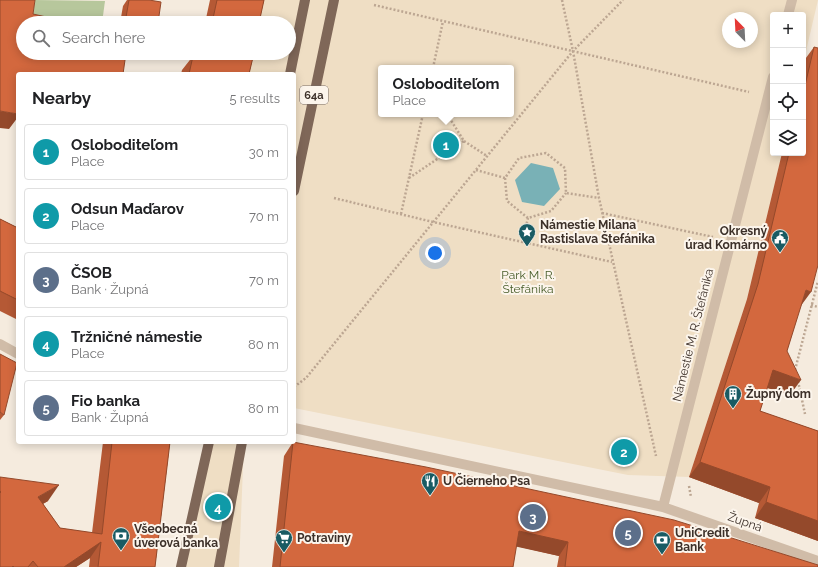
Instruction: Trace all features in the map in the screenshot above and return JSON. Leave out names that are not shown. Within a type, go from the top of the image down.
[{"type":"main road","name":"64a","points":[[296,44],[305,0]]},
{"type":"main road","name":"64a","points":[[296,181],[334,0]]},
{"type":"main road","name":"64a","points":[[290,72],[293,60]]},
{"type":"main road","points":[[181,567],[209,444]]},
{"type":"main road","points":[[219,567],[242,444]]},
{"type":"street","points":[[789,12],[792,0]]},
{"type":"street","name":"Námestie M. R. Štefánika","points":[[663,507],[771,84]]},
{"type":"street","points":[[0,344],[16,353]]},
{"type":"street","name":"Župná","points":[[296,428],[663,507],[818,562]]},
{"type":"path","points":[[562,0],[573,51],[612,262],[656,458],[689,485],[695,519]]},
{"type":"path","points":[[296,386],[306,378],[573,51],[623,0]]},
{"type":"path","points":[[374,5],[755,94]]},
{"type":"path","points":[[434,65],[443,21]]},
{"type":"path","points":[[401,214],[422,117]]},
{"type":"path","points":[[449,117],[464,141],[487,156]]},
{"type":"path","points":[[409,178],[464,141]]},
{"type":"path","points":[[546,153],[565,168],[566,193],[551,211],[528,218],[507,201],[505,178],[519,158],[546,153]]},
{"type":"path","points":[[476,170],[505,178]]},
{"type":"path","points":[[566,193],[599,198]]},
{"type":"path","points":[[334,198],[522,243],[612,262]]},
{"type":"path","points":[[602,212],[720,239]]},
{"type":"path","points":[[522,243],[528,218]]},
{"type":"path","points":[[805,414],[795,368],[818,282]]},
{"type":"path","points":[[811,305],[818,307]]},
{"type":"green space","points":[[35,0],[105,1],[103,16],[33,16]]},
{"type":"shaded area","name":"Námestie Milana Rastislava Štefánika","points":[[256,0],[818,0],[806,51],[806,12],[770,12],[770,156],[781,156],[747,299],[689,477],[628,475],[296,408],[296,72],[241,72],[244,60],[296,60],[296,16],[253,16]]},
{"type":"shaded area","points":[[210,444],[244,444],[239,567],[181,567]]},
{"type":"water","points":[[531,163],[553,168],[560,189],[544,206],[522,202],[515,180]]},
{"type":"building","points":[[0,0],[35,0],[33,14],[42,16],[16,16],[16,60],[125,60],[123,72],[16,72],[16,114],[0,111]]},
{"type":"building","points":[[129,0],[149,0],[161,2],[159,16],[126,16]]},
{"type":"building","points":[[217,0],[264,0],[261,16],[214,16]]},
{"type":"building","points":[[814,47],[818,48],[818,265],[811,292],[806,290],[787,351],[801,380],[773,370],[760,411],[818,431],[818,521],[766,502],[770,487],[700,462],[758,284],[788,156],[806,156],[806,81]]},
{"type":"building","points":[[192,60],[252,60],[249,72],[189,72]]},
{"type":"building","points":[[0,219],[16,227],[16,299],[0,291]]},
{"type":"building","points":[[0,354],[16,362],[16,367],[4,415],[0,412]]},
{"type":"building","points":[[296,443],[426,467],[674,520],[818,565],[818,567],[565,567],[568,542],[519,531],[513,567],[280,567],[293,444],[296,444]]},
{"type":"building","points":[[112,444],[170,444],[155,567],[98,567],[101,542],[64,567],[38,567],[33,561],[28,567],[0,567],[0,477],[59,485],[38,497],[60,528],[102,534]]},
{"type":"place","name":"Osloboditeľom","points":[[446,145]]},
{"type":"place","name":"Námestie Milana Rastislava Štefánika","points":[[527,247]]},
{"type":"place","name":"Okresný úrad Komárno","points":[[780,253]]},
{"type":"place","name":"Župný dom","points":[[733,409]]},
{"type":"place","name":"Odsun Maďarov","points":[[624,452]]},
{"type":"place","name":"U Čierneho Psa","points":[[430,496]]},
{"type":"place","name":"Tržničné námestie","points":[[218,507]]},
{"type":"place","name":"ČSOB","points":[[533,517]]},
{"type":"place","name":"Fio banka","points":[[628,533]]},
{"type":"place","name":"Všeobecná úverová banka","points":[[121,551]]},
{"type":"place","name":"Potraviny","points":[[284,553]]},
{"type":"place","name":"UniCredit Bank","points":[[662,555]]},
{"type":"park label","name":"Park M. R. Štefánika","points":[[528,282]]}]
